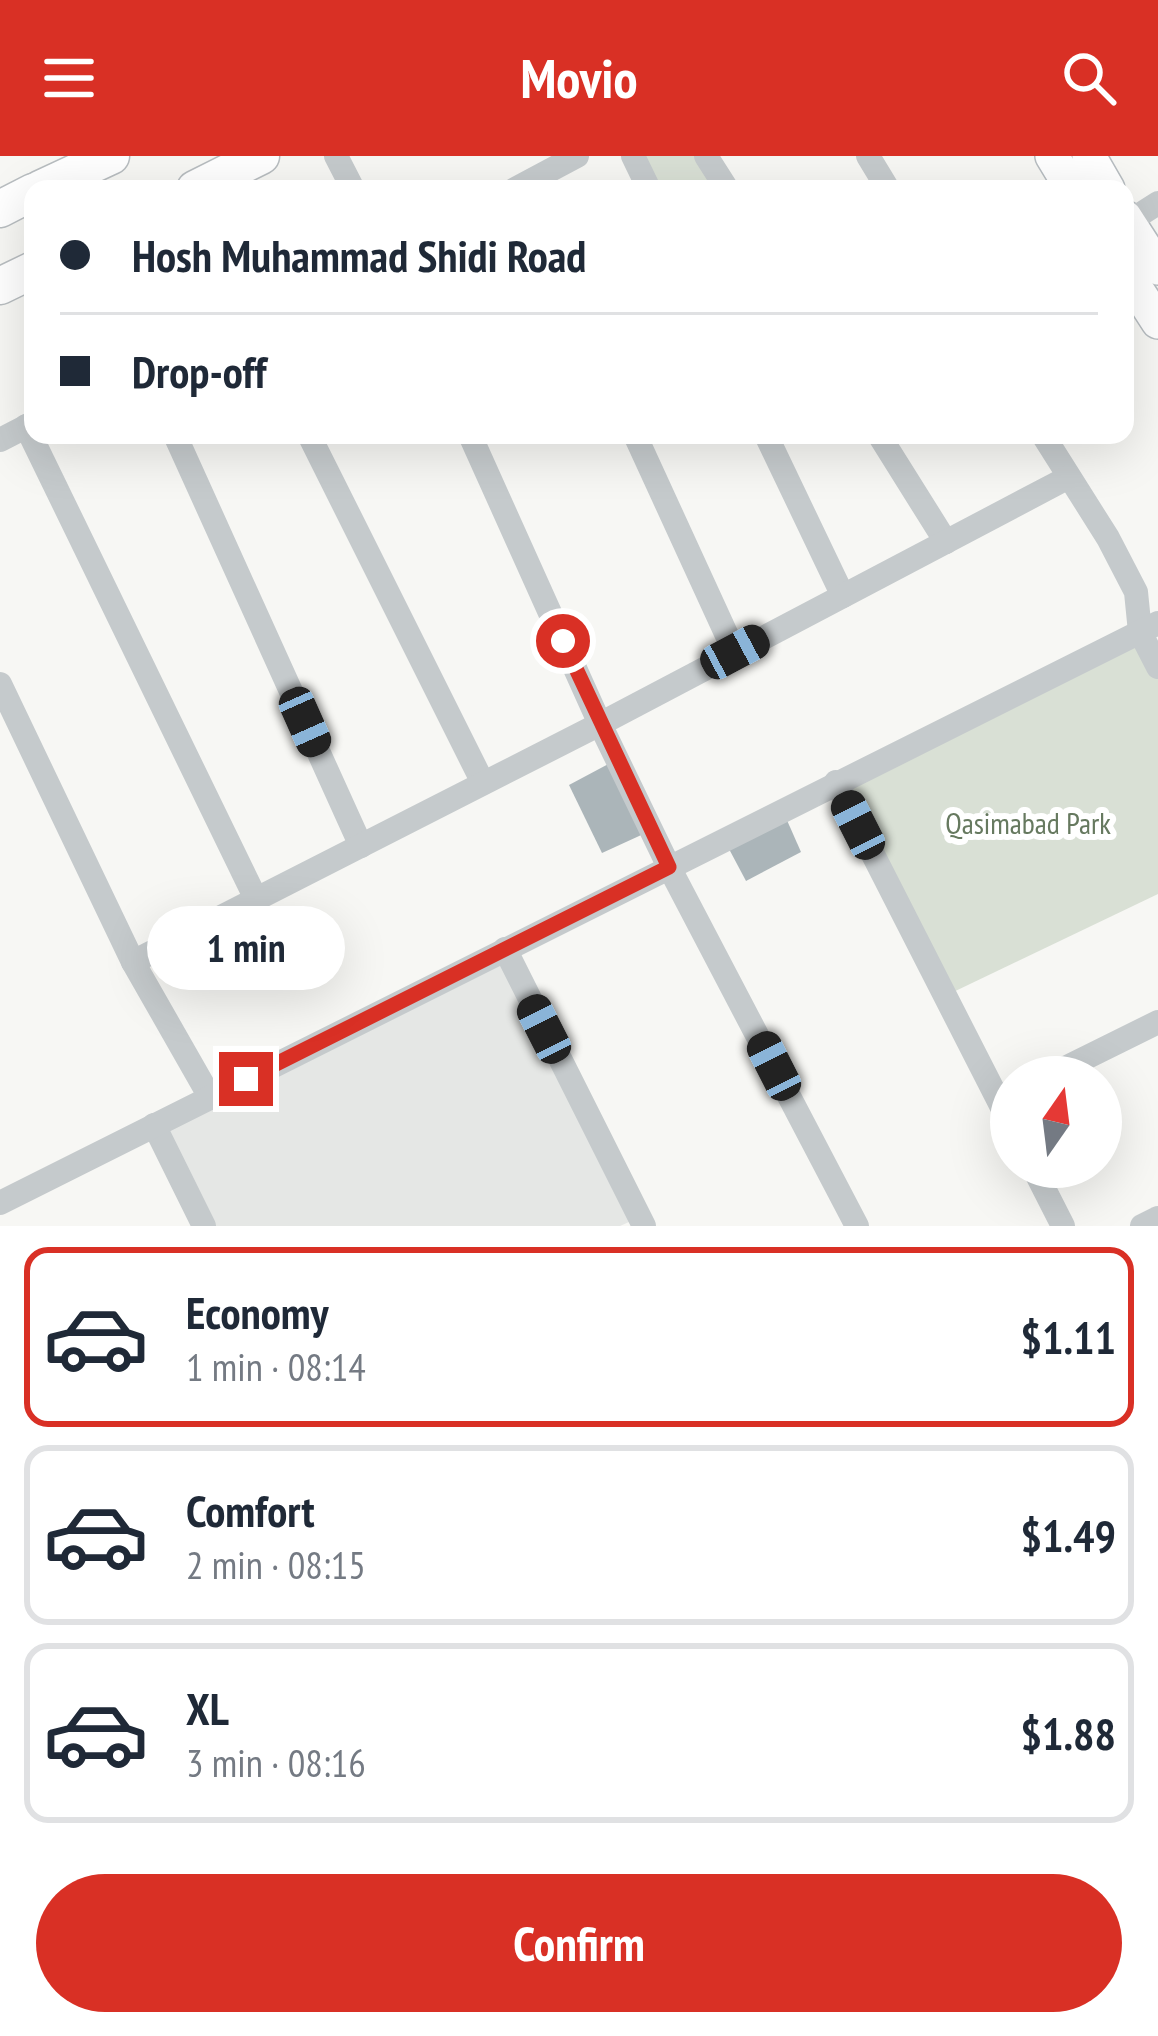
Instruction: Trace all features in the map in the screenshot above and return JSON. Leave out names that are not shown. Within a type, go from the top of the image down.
[{"type":"main road","points":[[78,172],[111,156]]},
{"type":"main road","points":[[213,180],[261,156]]},
{"type":"main road","points":[[1134,233],[1158,268]]},
{"type":"main road","points":[[1134,285],[1158,322]]},
{"type":"street","points":[[533,180],[577,156]]},
{"type":"street","points":[[40,444],[256,899]]},
{"type":"street","points":[[179,444],[361,846]]},
{"type":"street","points":[[314,444],[483,783]]},
{"type":"street","points":[[474,444],[669,867],[857,1226]]},
{"type":"street","points":[[638,444],[735,652]]},
{"type":"street","points":[[770,444],[843,596]]},
{"type":"street","points":[[885,444],[946,542]]},
{"type":"street","points":[[1049,444],[1136,592],[1158,667]]},
{"type":"street","points":[[134,962],[1069,477]]},
{"type":"street","points":[[0,1203],[1149,627]]},
{"type":"street","points":[[0,685],[7,722],[210,1097]]},
{"type":"street","points":[[836,782],[990,1070]]},
{"type":"street","points":[[505,949],[644,1226]]},
{"type":"street","points":[[1089,1056],[1158,1022]]},
{"type":"street","points":[[154,1125],[204,1226]]},
{"type":"street","points":[[1044,1188],[1063,1226]]},
{"type":"street","points":[[1142,1226],[1158,1218]]},
{"type":"shaded area","points":[[505,949],[640,1217],[620,1226],[204,1226],[154,1125]]},
{"type":"green space","points":[[633,156],[706,156],[721,180],[645,180]]},
{"type":"green space","name":"Qasimabad Park","points":[[1140,632],[1158,667],[1158,894],[945,996],[836,782]]},
{"type":"building","points":[[614,761],[650,831],[602,853],[569,785]]},
{"type":"building","points":[[786,818],[801,852],[746,881],[729,849]]},
{"type":"route","points":[[246,1079],[669,867],[563,641]]}]
